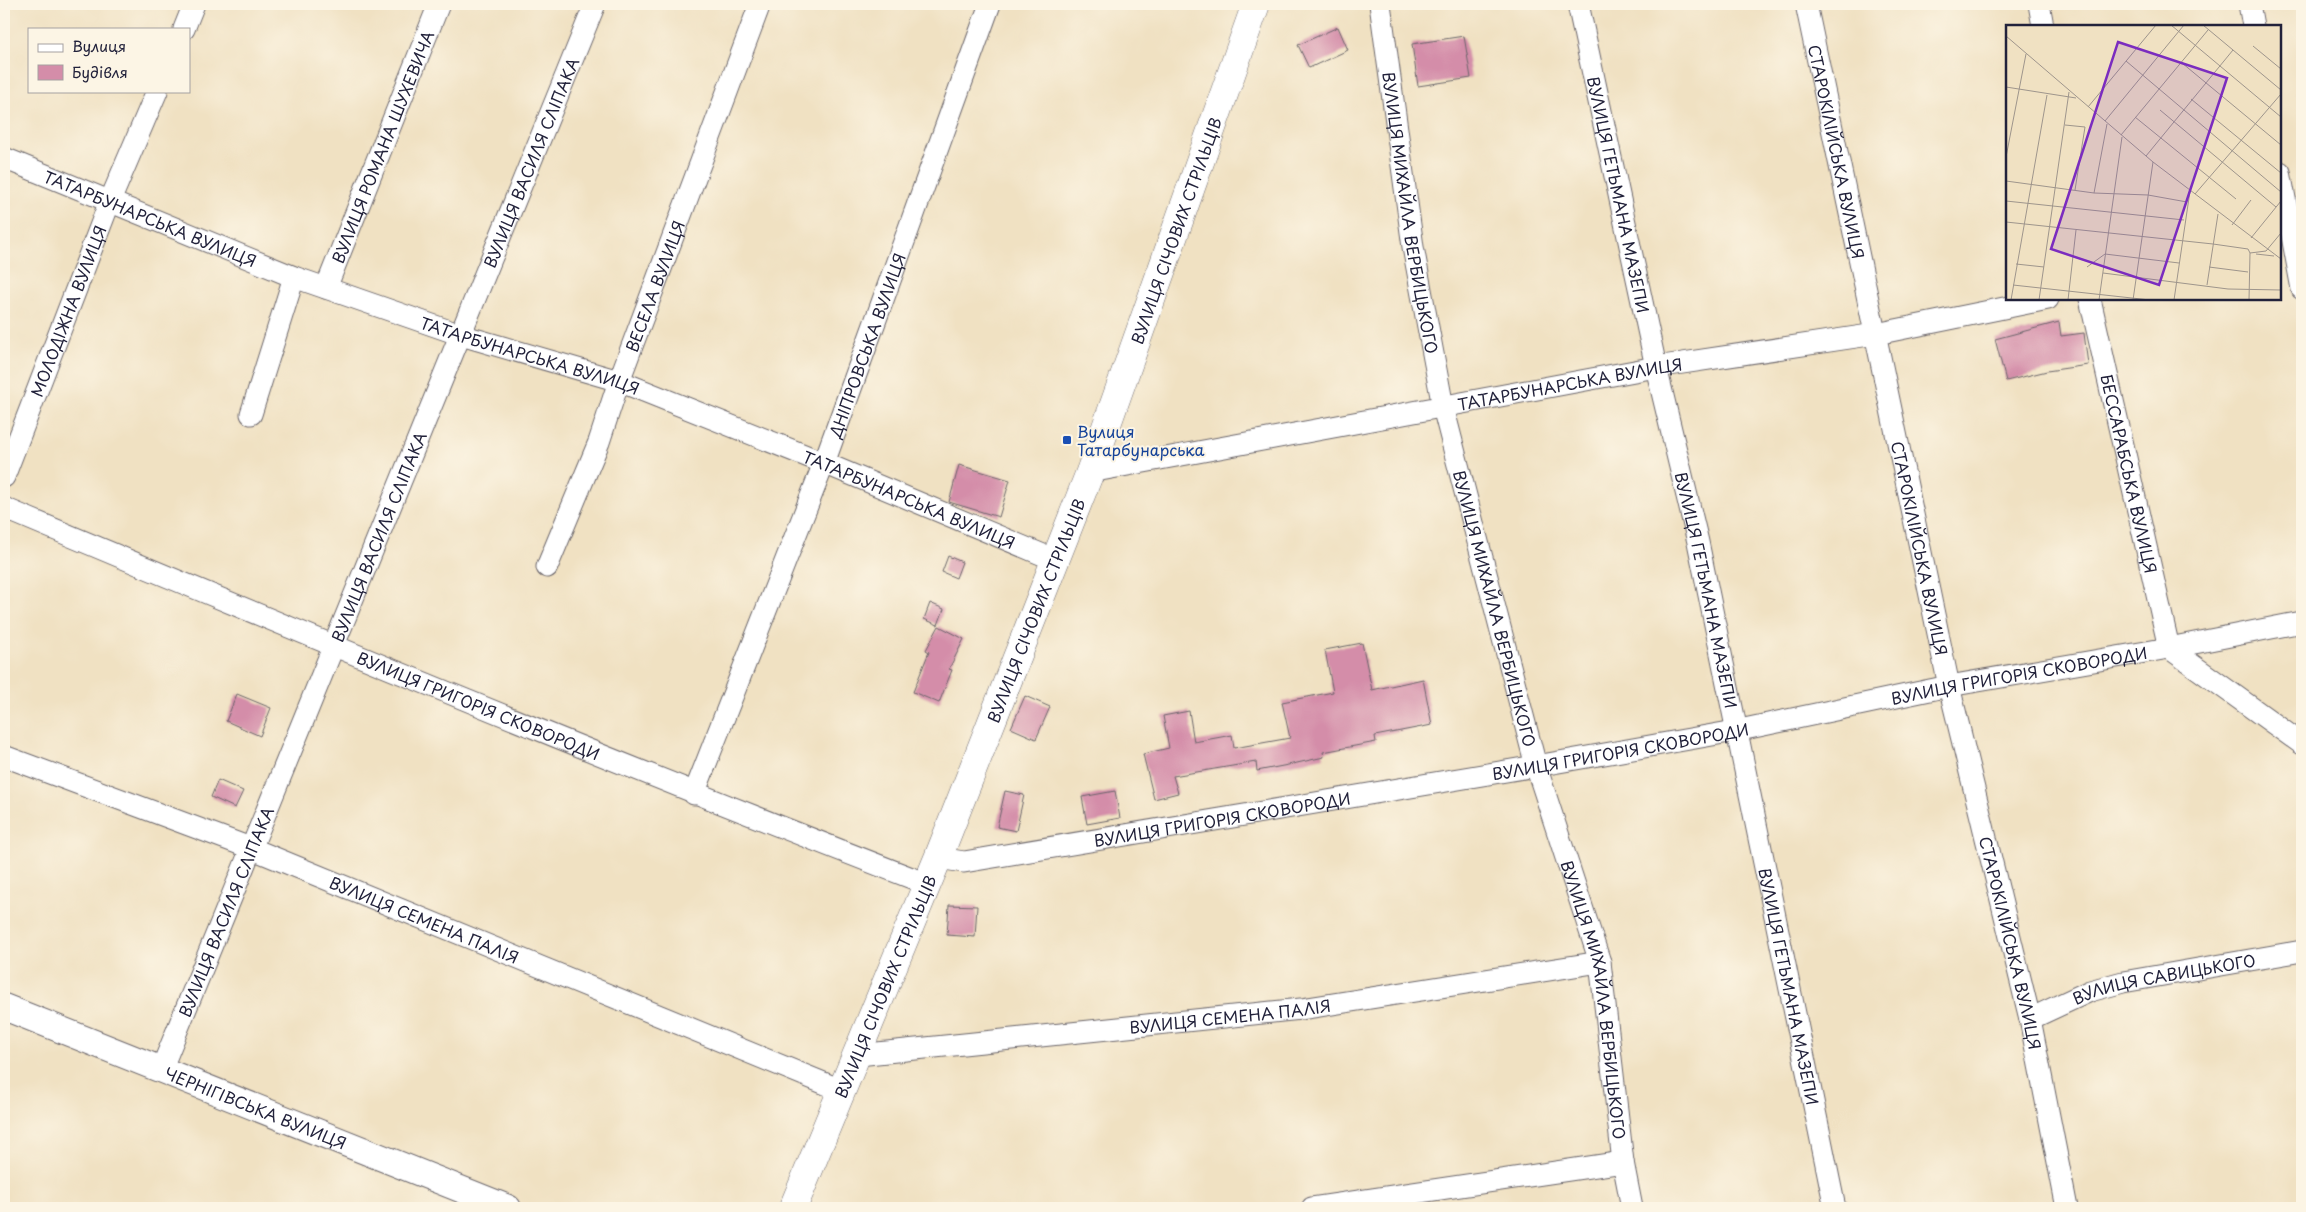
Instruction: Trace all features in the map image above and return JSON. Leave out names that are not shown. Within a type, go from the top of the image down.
[{"type":"main road","name":"ВУЛИЦЯ СІЧОВИХ СТРІЛЬЦІВ","points":[[793,1208],[938,858],[1090,472],[1256,4]]},
{"type":"street","points":[[184,28],[194,4]]},
{"type":"street","name":"ВУЛИЦЯ РОМАНА ШУХЕВИЧА","points":[[326,288],[439,4]]},
{"type":"street","name":"ВУЛИЦЯ ВАСИЛЯ СЛІПАКА","points":[[161,1070],[335,648],[595,4]]},
{"type":"street","name":"ВЕСЕЛА ВУЛИЦЯ","points":[[547,567],[599,442],[619,381],[760,4]]},
{"type":"street","name":"ДНІПРОВСЬКА ВУЛИЦЯ","points":[[694,794],[824,463],[990,4]]},
{"type":"street","name":"ВУЛИЦЯ МИХАЙЛА ВЕРБИЦЬКОГО","points":[[1380,4],[1412,238],[1443,407],[1536,766],[1600,962],[1623,1162],[1632,1208]]},
{"type":"street","name":"ВУЛИЦЯ ГЕТЬМАНА МАЗЕПИ","points":[[1578,4],[1656,367],[1698,542],[1735,730],[1835,1208]]},
{"type":"street","name":"СТАРОКІЛІЙСЬКА ВУЛИЦЯ","points":[[1806,4],[1949,686],[2030,1019],[2067,1208]]},
{"type":"street","points":[[2039,4],[2043,25]]},
{"type":"street","points":[[2249,4],[2253,25]]},
{"type":"street","name":"МОЛОДІЖНА ВУЛИЦЯ","points":[[4,476],[110,201],[157,92]]},
{"type":"street","name":"ТАТАРБУНАРСЬКА ВУЛИЦЯ","points":[[4,158],[294,277],[461,334],[619,381],[824,463],[1054,560]]},
{"type":"street","points":[[2281,179],[2292,258],[2302,289]]},
{"type":"street","points":[[251,414],[294,277]]},
{"type":"street","name":"ТАТАРБУНАРСЬКА ВУЛИЦЯ","points":[[1090,472],[1656,367],[1876,334],[2043,300]]},
{"type":"street","name":"БЕССАРАБСЬКА ВУЛИЦЯ","points":[[2090,300],[2169,648]]},
{"type":"street","name":"ВУЛИЦЯ ГРИГОРІЯ СКОВОРОДИ","points":[[4,508],[335,648],[694,794],[927,884]]},
{"type":"street","name":"ВУЛИЦЯ ГРИГОРІЯ СКОВОРОДИ","points":[[938,858],[964,862],[1536,766],[1735,730],[1949,686],[2169,648],[2302,622]]},
{"type":"street","points":[[2169,648],[2302,744]]},
{"type":"street","name":"ВУЛИЦЯ СЕМЕНА ПАЛІЯ","points":[[4,756],[253,848],[842,1091]]},
{"type":"street","name":"ВУЛИЦЯ САВИЦЬКОГО","points":[[2030,1019],[2090,992],[2123,982],[2302,951]]},
{"type":"street","name":"ВУЛИЦЯ СЕМЕНА ПАЛІЯ","points":[[858,1055],[1301,1009],[1600,962]]},
{"type":"street","name":"ЧЕРНІГІВСЬКА ВУЛИЦЯ","points":[[4,1006],[508,1208]]},
{"type":"street","points":[[1312,1208],[1623,1162]]},
{"type":"building","points":[[1338,27],[1348,50],[1309,68],[1298,45]]},
{"type":"building","points":[[1464,36],[1471,78],[1418,86],[1412,44]]},
{"type":"building","points":[[2059,322],[2061,336],[2084,333],[2088,365],[2047,371],[2006,381],[1995,339]]},
{"type":"building","points":[[959,465],[1010,480],[999,517],[949,502]]},
{"type":"building","points":[[948,556],[962,562],[956,578],[942,572]]},
{"type":"building","points":[[930,603],[944,609],[938,625],[924,619]]},
{"type":"building","points":[[939,626],[964,639],[949,669],[952,670],[939,703],[913,692],[929,652],[926,650]]},
{"type":"building","points":[[1362,643],[1372,690],[1423,679],[1432,725],[1375,736],[1376,742],[1323,752],[1324,757],[1288,765],[1257,771],[1256,762],[1173,776],[1178,793],[1154,799],[1143,754],[1169,748],[1163,716],[1189,711],[1194,742],[1232,735],[1234,748],[1290,738],[1282,702],[1333,692],[1325,650]]},
{"type":"building","points":[[237,694],[271,708],[260,736],[226,721]]},
{"type":"building","points":[[1025,696],[1050,707],[1036,739],[1011,728]]},
{"type":"building","points":[[218,780],[243,791],[235,808],[211,797]]},
{"type":"building","points":[[1005,791],[1024,795],[1016,831],[997,827]]},
{"type":"building","points":[[1115,791],[1120,818],[1087,824],[1082,797]]},
{"type":"building","points":[[949,905],[977,906],[975,937],[947,935]]},
{"type":"place","name":"Вулиця Татарбунарська","points":[[1067,440]]}]
